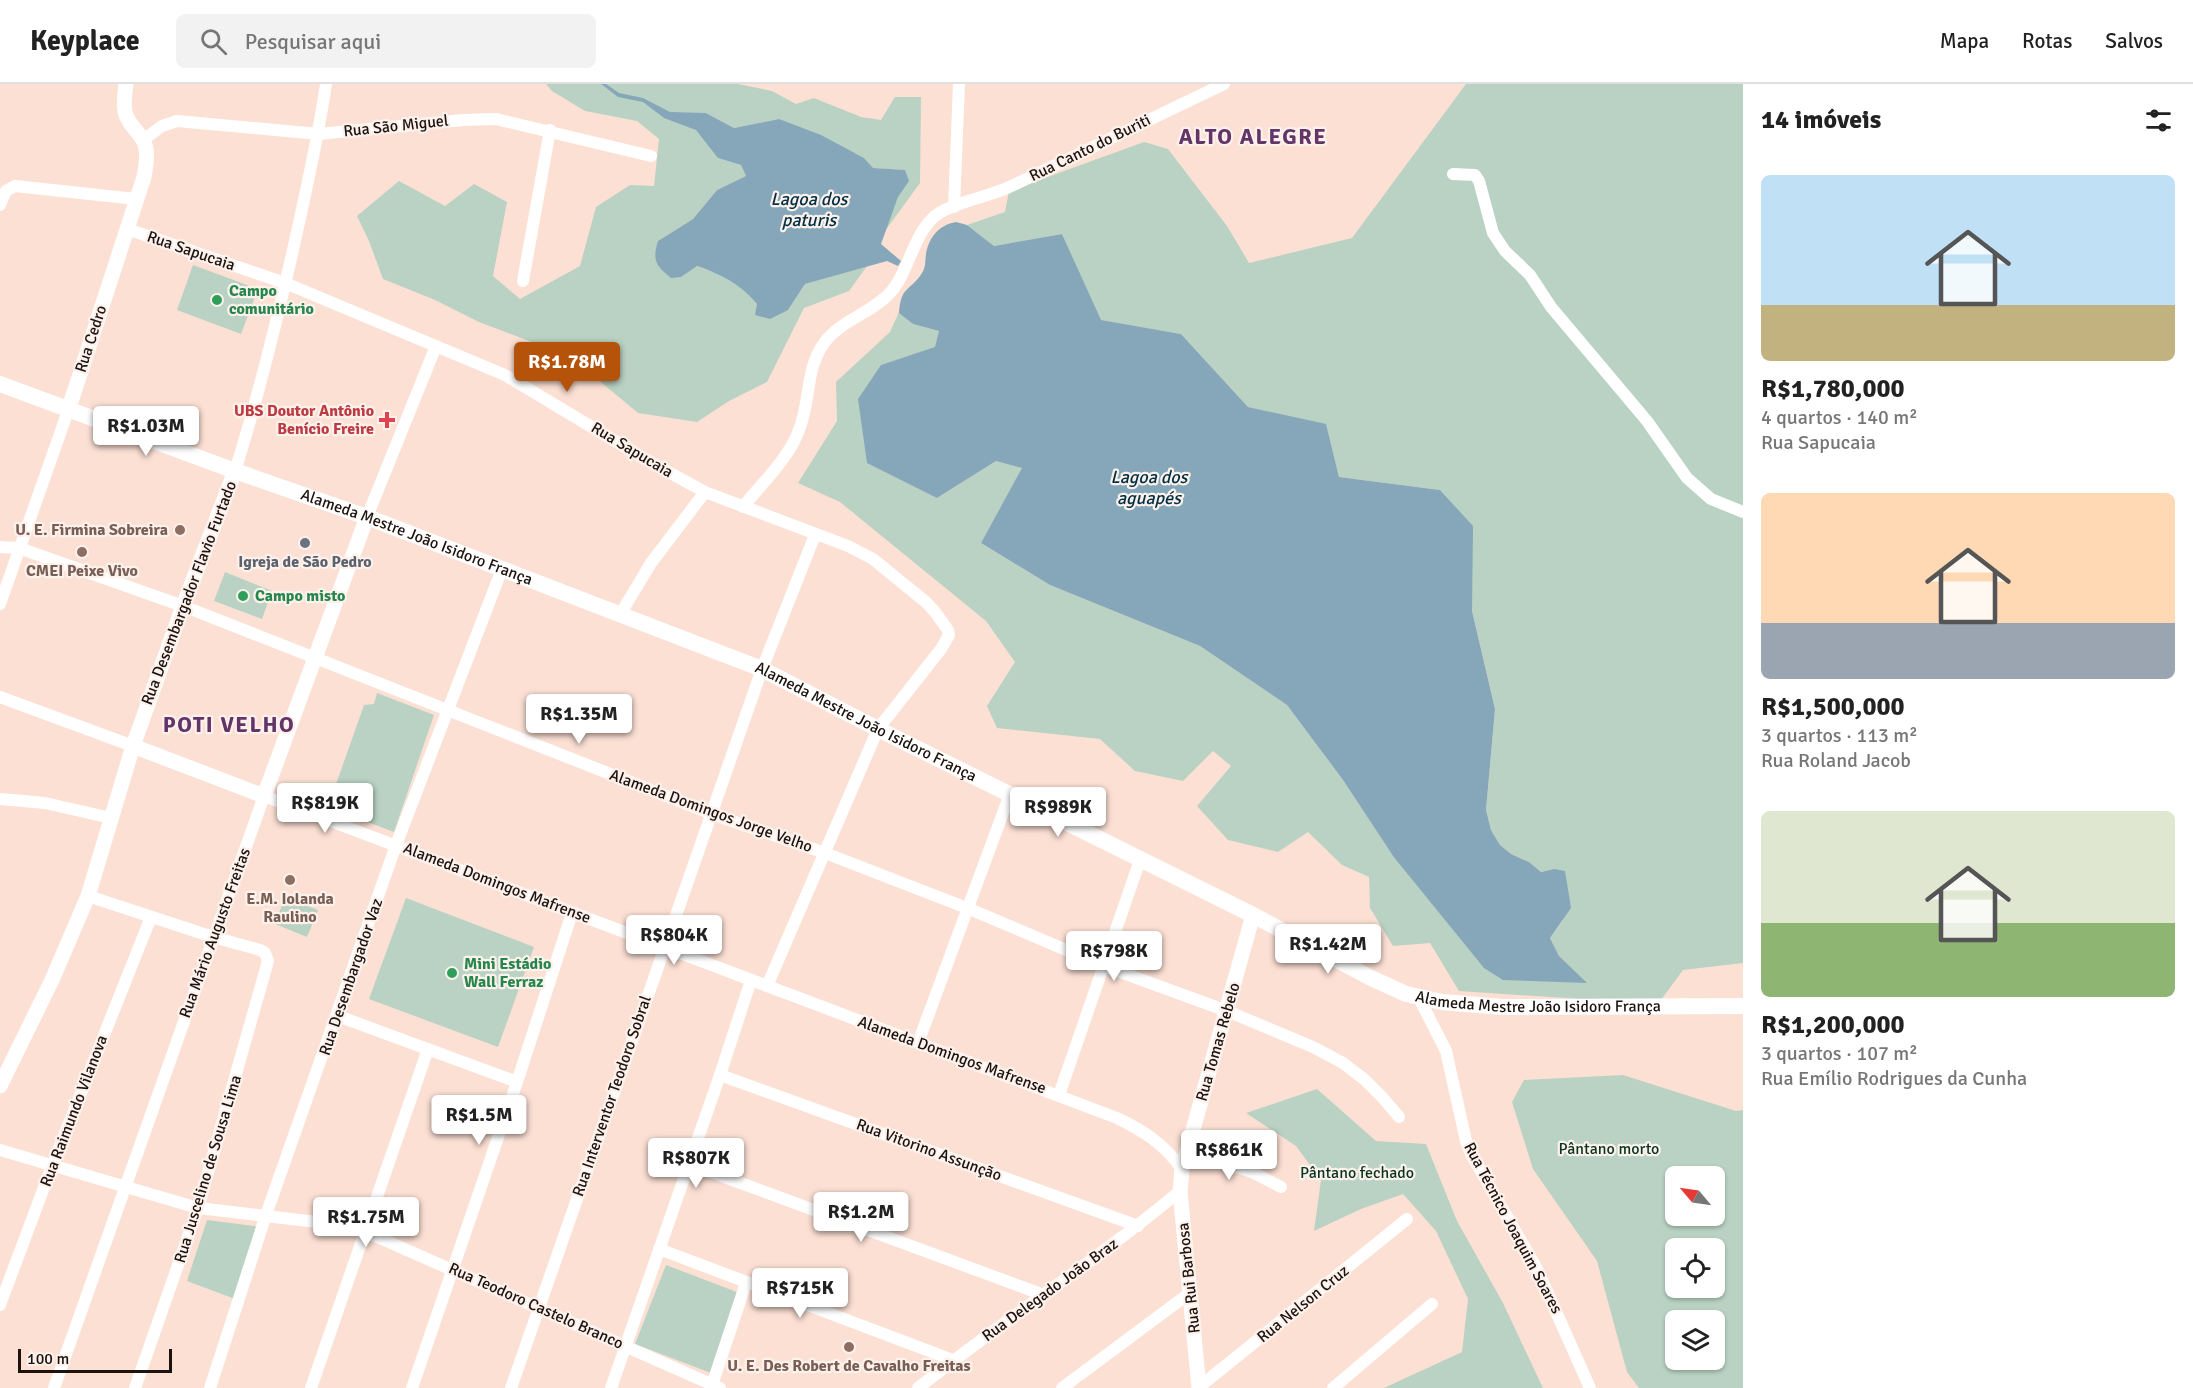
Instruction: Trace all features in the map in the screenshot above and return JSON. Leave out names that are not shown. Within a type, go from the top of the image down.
[{"type":"main road","name":"Alameda Mestre João Isidoro França","points":[[0,384],[68,411],[367,517],[762,669],[1252,915],[1369,977],[1419,998],[1502,1007],[1743,1006]]},
{"type":"street","points":[[126,84],[125,114],[129,123],[143,140]]},
{"type":"street","name":"Rua Desembargador Flavio Furtado","points":[[0,1086],[88,896],[133,746],[183,606],[235,471],[251,420],[285,283],[319,134],[326,84]]},
{"type":"street","points":[[954,207],[959,84]]},
{"type":"street","name":"Rua Canto do Buriti","points":[[744,507],[788,451],[799,432],[812,365],[818,353],[837,330],[890,293],[929,224],[941,213],[1012,185],[1224,84]]},
{"type":"street","name":"Rua São Miguel","points":[[143,140],[162,126],[177,121],[319,134],[481,118],[510,121],[651,156]]},
{"type":"street","points":[[523,281],[550,130]]},
{"type":"street","name":"Rua Cedro","points":[[0,604],[68,411],[127,229],[146,162],[143,140]]},
{"type":"street","points":[[1453,174],[1475,175],[1479,181],[1493,232],[1499,243],[1530,275],[1551,307],[1647,421],[1687,478],[1711,500],[1743,512]]},
{"type":"street","points":[[0,206],[6,191],[15,186],[136,199]]},
{"type":"street","name":"Rua Sapucaia","points":[[127,229],[285,283],[505,375],[645,459],[705,492],[848,546],[873,559],[927,603],[949,635],[941,649],[878,729]]},
{"type":"street","name":"Rua Mário Augusto Freitas","points":[[54,1388],[264,796],[367,517],[436,346]]},
{"type":"street","points":[[621,613],[651,563],[705,492]]},
{"type":"street","name":"Rua Interventor Teodoro Sobral","points":[[511,1388],[762,669],[815,535]]},
{"type":"street","name":"Alameda Domingos Jorge Velho","points":[[0,546],[19,548],[183,606],[712,814],[825,853],[967,908],[1104,966],[1227,1011],[1313,1047],[1343,1064],[1365,1080],[1399,1117]]},
{"type":"street","name":"Rua Desembargador Vaz","points":[[210,1388],[267,1215],[338,1017],[396,845],[502,569]]},
{"type":"street","name":"Alameda Domingos Mafrense","points":[[0,697],[1059,1095],[1140,1130],[1159,1142],[1182,1169]]},
{"type":"street","points":[[767,986],[878,729]]},
{"type":"street","points":[[918,1042],[1010,794]]},
{"type":"street","points":[[0,799],[45,803],[111,818]]},
{"type":"street","points":[[1059,1095],[1140,860]]},
{"type":"street","points":[[88,896],[213,937]]},
{"type":"street","points":[[412,1388],[573,913]]},
{"type":"street","name":"Rua Tomas Rebelo","points":[[1182,1169],[1252,915]]},
{"type":"street","name":"Rua Raimundo Vilanova","points":[[0,1305],[52,1166],[151,917]]},
{"type":"street","name":"Rua Juscelino de Sousa Lima","points":[[135,1388],[198,1208],[268,967],[267,957],[260,950],[213,937]]},
{"type":"street","points":[[611,1388],[720,1075],[750,980]]},
{"type":"street","name":"Rua Técnico Joaquim Soares","points":[[1419,998],[1446,1051],[1471,1154],[1537,1269],[1590,1388]]},
{"type":"street","points":[[338,1017],[517,1082]]},
{"type":"street","points":[[311,1388],[428,1049]]},
{"type":"street","name":"Rua Vitorino Assunção","points":[[720,1075],[1138,1226]]},
{"type":"street","name":"Rua Teodoro Castelo Branco","points":[[0,1149],[198,1208],[267,1215],[366,1232],[626,1345],[715,1387]]},
{"type":"street","points":[[1186,1152],[1246,1170],[1281,1186]]},
{"type":"street","points":[[689,1164],[1044,1295]]},
{"type":"street","name":"Rua Rui Barbosa","points":[[1182,1169],[1180,1191],[1199,1388]]},
{"type":"street","name":"Rua Delegado João Braz","points":[[918,1388],[1138,1226],[1180,1191]]},
{"type":"street","name":"Rua Nelson Cruz","points":[[1199,1388],[1407,1219]]},
{"type":"street","points":[[659,1249],[953,1360]]},
{"type":"street","points":[[715,1387],[746,1283]]},
{"type":"street","points":[[1062,1388],[1191,1292]]},
{"type":"street","points":[[1333,1388],[1432,1304]]},
{"type":"green space","points":[[546,84],[738,84],[772,91],[796,104],[814,98],[861,117],[881,120],[895,97],[921,97],[920,183],[885,231],[898,197],[904,170],[872,168],[864,158],[779,119],[734,128],[706,113],[718,158],[741,165],[746,176],[717,190],[693,219],[658,241],[681,277],[696,266],[719,274],[746,290],[757,304],[788,310],[805,284],[867,266],[849,291],[804,308],[767,382],[729,401],[697,422],[638,413],[596,378],[548,348],[479,322],[435,300],[383,279],[357,216],[399,181],[445,206],[474,184],[507,202],[493,276],[520,299],[580,266],[596,207],[630,185],[654,186],[659,139],[637,121],[585,111],[552,91]]},
{"type":"green space","points":[[1466,84],[1743,84],[1743,963],[1683,970],[1658,1004],[1459,991],[1430,943],[1393,946],[1370,908],[1369,877],[1342,865],[1308,832],[1278,852],[1228,840],[1197,806],[1231,766],[1213,751],[1183,781],[1135,771],[1100,739],[997,728],[987,706],[1015,662],[986,621],[840,502],[798,483],[837,421],[836,382],[890,332],[899,312],[913,324],[939,331],[935,348],[881,365],[937,498],[996,461],[1023,468],[981,543],[1050,585],[1200,646],[1287,705],[1343,780],[1393,856],[1586,983],[1559,956],[1550,938],[1563,920],[1554,869],[1541,872],[1500,845],[1491,830],[1486,810],[1495,709],[1472,611],[1472,526],[1440,490],[1339,477],[1326,425],[1248,407],[1181,334],[1100,320],[1062,234],[994,246],[967,225],[1005,212],[1009,191],[1144,142],[1168,149],[1227,226],[1249,263],[1352,238]]},
{"type":"green space","name":"Campo comunitário","points":[[193,265],[258,289],[241,334],[177,310]]},
{"type":"green space","name":"Campo misto","points":[[225,572],[272,591],[262,619],[214,601]]},
{"type":"green space","points":[[377,693],[434,715],[394,832],[328,807],[364,705],[374,704]]},
{"type":"green space","points":[[285,897],[318,910],[307,937],[275,924]]},
{"type":"green space","name":"Mini Estádio Wall Ferraz","points":[[406,898],[534,947],[498,1047],[369,999]]},
{"type":"green space","name":"Pântano morto","points":[[1623,1075],[1736,1111],[1743,1110],[1743,1388],[1639,1388],[1627,1372],[1597,1261],[1533,1169],[1512,1102],[1524,1080]]},
{"type":"green space","name":"Pântano fechado","points":[[1317,1089],[1376,1141],[1426,1144],[1457,1221],[1503,1303],[1543,1388],[1384,1388],[1462,1352],[1468,1299],[1436,1231],[1403,1194],[1361,1209],[1314,1231],[1321,1180],[1296,1146],[1246,1113]]},
{"type":"green space","points":[[207,1220],[261,1227],[235,1299],[187,1281]]},
{"type":"green space","points":[[666,1265],[742,1294],[711,1373],[635,1344]]},
{"type":"water","name":"Lagoa dos paturis","points":[[601,84],[606,84],[619,93],[643,98],[670,112],[706,113],[734,128],[779,119],[821,135],[864,158],[873,168],[905,170],[909,181],[898,197],[881,244],[901,261],[898,266],[887,261],[805,284],[788,310],[770,319],[755,315],[757,304],[751,297],[730,280],[714,272],[697,266],[681,277],[671,278],[657,262],[655,254],[658,241],[693,219],[717,190],[746,176],[741,165],[718,158],[696,130],[664,118],[643,102],[618,97]]},
{"type":"water","name":"Lagoa dos aguapés","points":[[956,222],[967,225],[994,246],[1062,234],[1101,320],[1181,334],[1248,407],[1326,424],[1339,477],[1440,490],[1473,526],[1472,611],[1495,709],[1486,810],[1491,830],[1500,845],[1511,854],[1529,862],[1541,872],[1554,869],[1565,871],[1571,908],[1550,938],[1559,956],[1587,983],[1503,980],[1484,968],[1393,856],[1343,780],[1287,705],[1200,646],[1050,585],[981,543],[1022,468],[996,461],[937,498],[867,463],[858,399],[881,365],[935,347],[939,331],[913,324],[899,313],[900,304],[904,293],[923,271],[927,248],[932,237],[940,229]]},
{"type":"place","name":"Campo comunitário","points":[[217,300]]},
{"type":"place","name":"UBS Doutor Antônio Benício Freire","points":[[387,420]]},
{"type":"place","name":"U. E. Firmina Sobreira","points":[[180,530]]},
{"type":"place","name":"Igreja de São Pedro","points":[[305,543]]},
{"type":"place","name":"CMEI Peixe Vivo","points":[[82,552]]},
{"type":"place","name":"Campo misto","points":[[243,596]]},
{"type":"place","name":"E.M. Iolanda Raulino","points":[[290,880]]},
{"type":"place","name":"Mini Estádio Wall Ferraz","points":[[452,973]]},
{"type":"place","name":"U. E. Des Robert de Cavalho Freitas","points":[[849,1347]]},
{"type":"district","name":"ALTO ALEGRE","points":[[1253,136]]},
{"type":"district","name":"POTI VELHO","points":[[229,724]]}]
